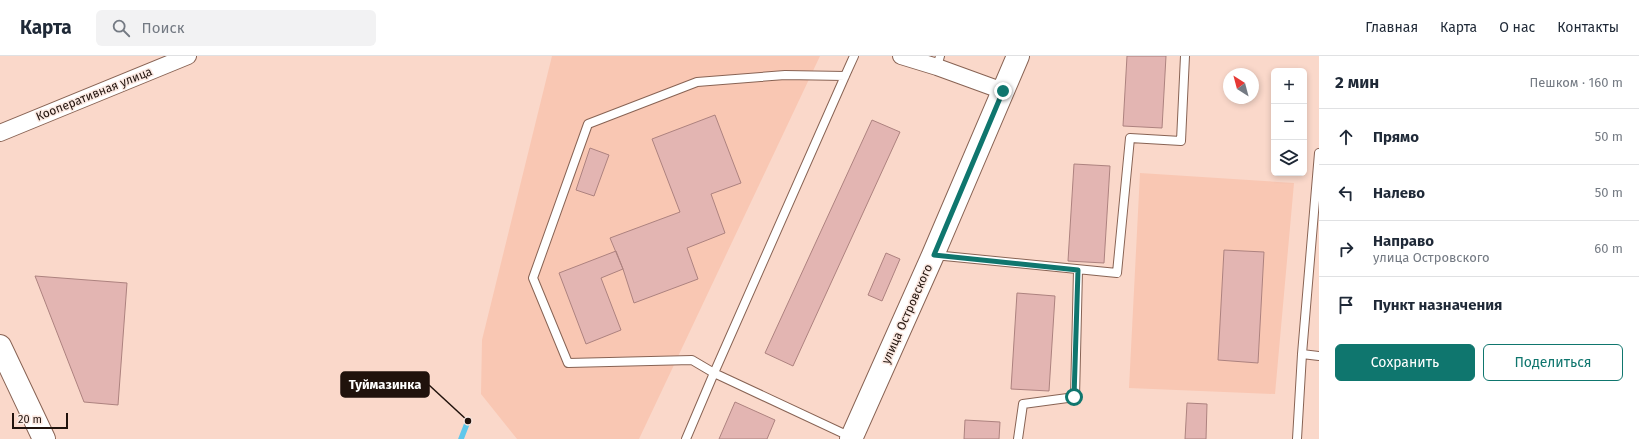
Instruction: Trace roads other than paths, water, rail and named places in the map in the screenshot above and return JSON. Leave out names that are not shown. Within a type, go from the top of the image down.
[{"type":"main road","name":"улица Островского","points":[[851,438],[934,255],[1018,56]]},
{"type":"main road","points":[[0,346],[44,439]]},
{"type":"street","points":[[900,56],[938,61],[1003,91]]},
{"type":"street","name":"Кооперативная улица","points":[[0,133],[177,58]]},
{"type":"lane","points":[[686,439],[854,56]]},
{"type":"lane","points":[[934,255],[1117,273],[1130,138],[1181,141],[1185,56]]},
{"type":"lane","points":[[846,76],[785,75],[697,82],[588,124],[533,278],[568,363],[692,360],[714,373],[851,438]]},
{"type":"lane","points":[[1297,439],[1302,354],[1319,153]]},
{"type":"lane","points":[[1018,439],[1023,404],[1074,397],[1078,270]]},
{"type":"lane","points":[[1302,354],[1319,356]]},
{"type":"waterway","points":[[461,439],[468,421]]},
{"type":"place","name":"Туймазинка","points":[[468,421]]}]
